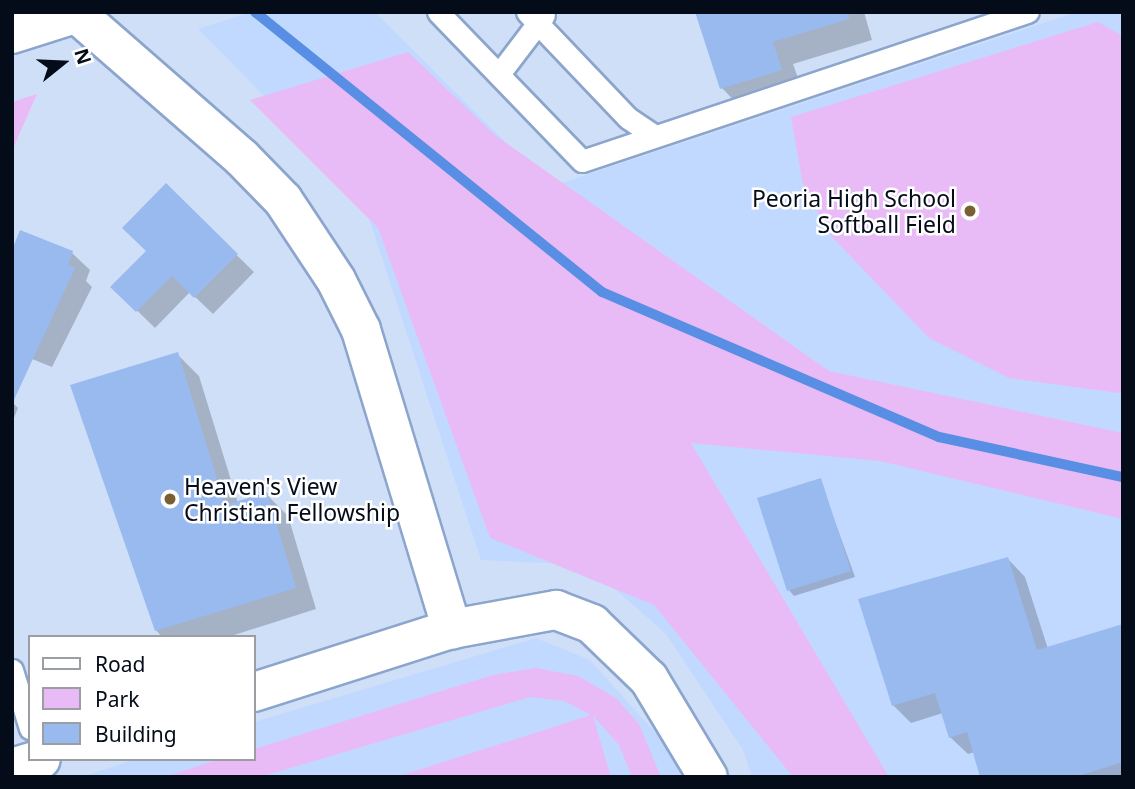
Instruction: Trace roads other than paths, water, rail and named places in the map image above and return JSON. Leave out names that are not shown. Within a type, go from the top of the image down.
[{"type":"street","points":[[12,34],[79,13],[258,175],[336,279],[361,330],[452,629]]},
{"type":"street","points":[[256,691],[452,629],[539,611],[575,614],[649,679],[708,777]]},
{"type":"street","points":[[12,768],[34,761]]},
{"type":"lane","points":[[439,12],[582,161],[653,135],[1028,12]]},
{"type":"lane","points":[[499,74],[537,17],[628,118],[653,135]]},
{"type":"lane","points":[[12,670],[28,722]]},
{"type":"waterway","points":[[255,12],[602,292],[939,437],[1123,477]]},
{"type":"place","name":"Peoria High School Softball Field","points":[[970,211]]},
{"type":"place","name":"Heaven's View Christian Fellowship","points":[[170,499]]}]
